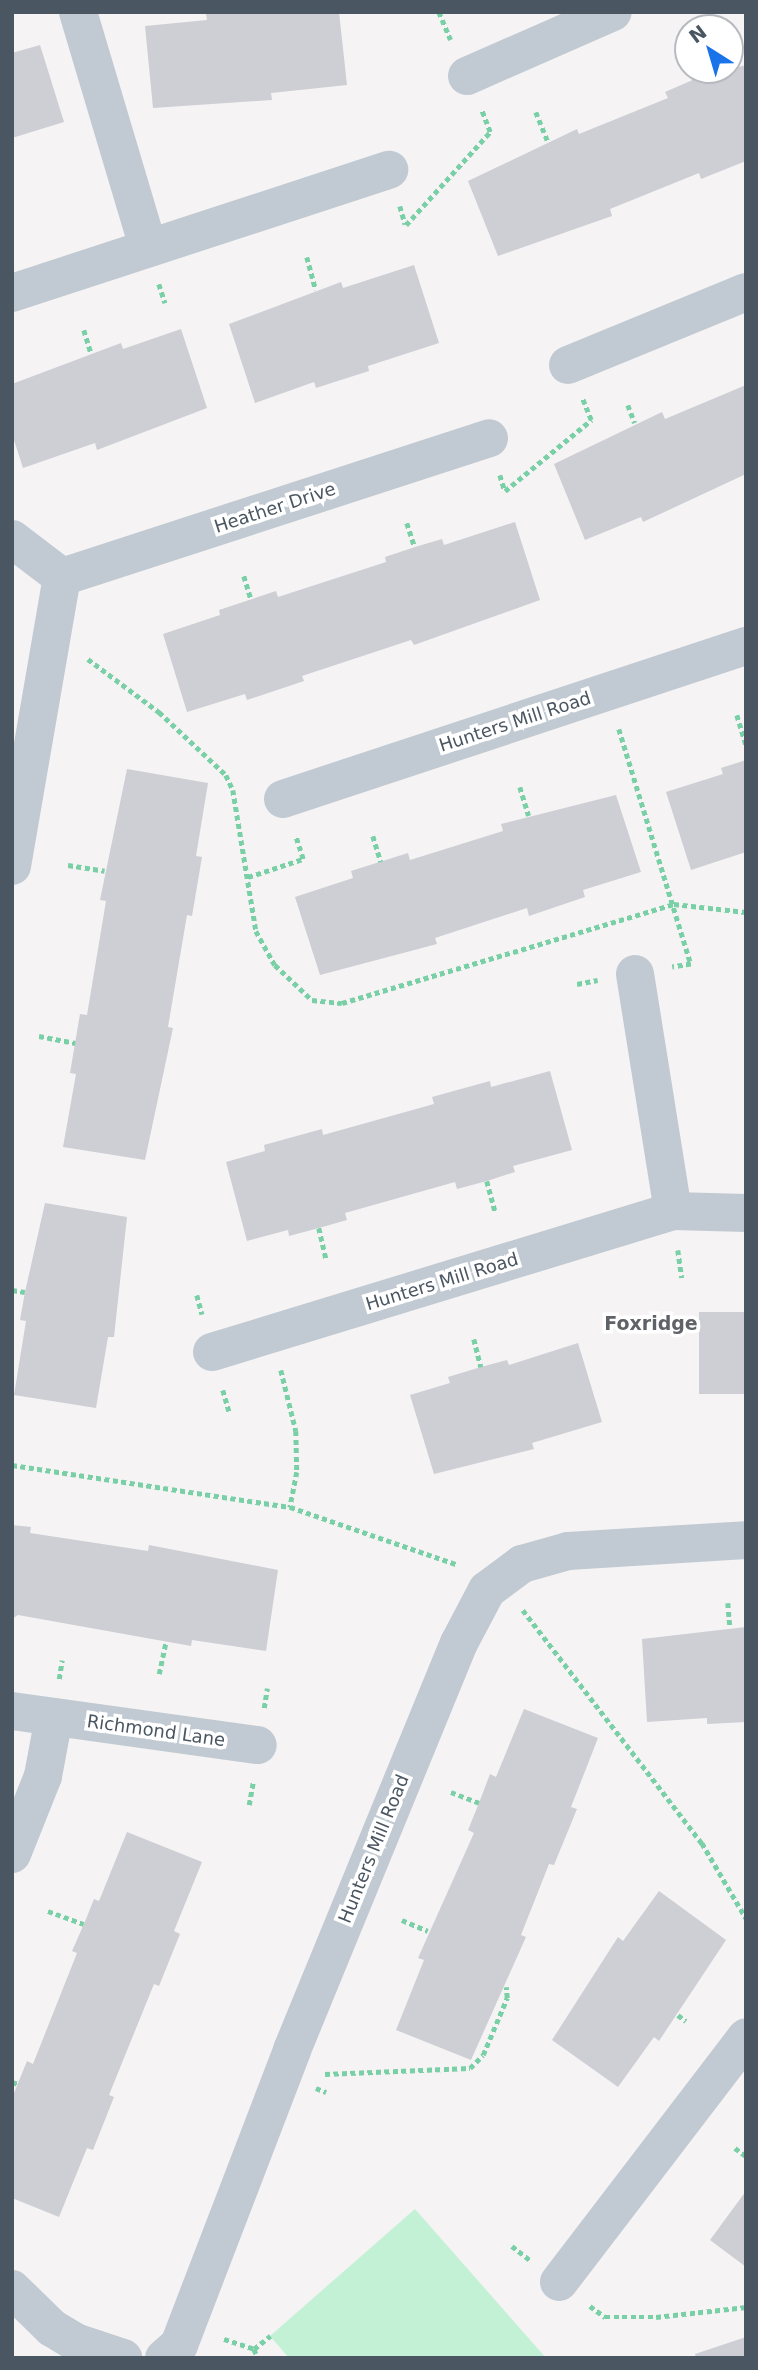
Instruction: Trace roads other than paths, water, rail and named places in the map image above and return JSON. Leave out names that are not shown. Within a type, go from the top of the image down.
[{"type":"street","points":[[78,12],[148,247]]},
{"type":"street","points":[[467,76],[613,12]]},
{"type":"street","points":[[12,293],[389,170]]},
{"type":"street","points":[[568,365],[746,292]]},
{"type":"street","name":"Heather Drive","points":[[62,577],[489,438]]},
{"type":"street","points":[[12,539],[62,577],[12,866]]},
{"type":"street","name":"Hunters Mill Road","points":[[283,799],[746,646]]},
{"type":"street","points":[[635,974],[675,1225]]},
{"type":"street","name":"Hunters Mill Road","points":[[212,1352],[675,1225],[746,1213]]},
{"type":"street","name":"Hunters Mill Road","points":[[163,2358],[179,2344],[292,2050],[459,1643],[486,1590],[522,1564],[568,1551],[746,1540]]},
{"type":"street","name":"Richmond Lane","points":[[12,1711],[258,1745]]},
{"type":"street","points":[[12,1854],[43,1776],[54,1717]]},
{"type":"street","points":[[559,2282],[746,2037]]},
{"type":"street","points":[[12,2289],[52,2328],[75,2342],[123,2358]]},
{"type":"district","name":"Foxridge","points":[[651,1324]]}]
